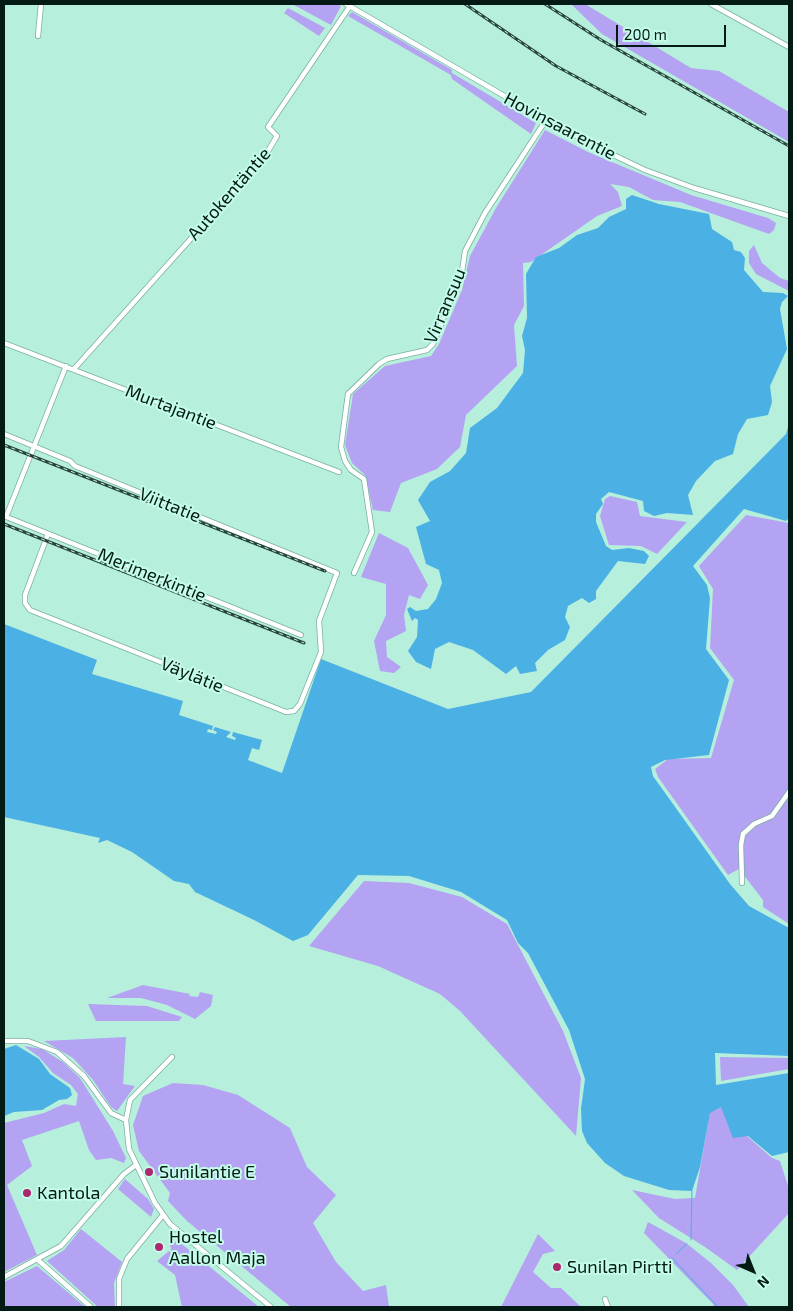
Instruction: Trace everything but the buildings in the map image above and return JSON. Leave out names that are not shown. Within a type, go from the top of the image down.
[{"type":"street","points":[[38,36],[41,4]]},
{"type":"street","points":[[711,4],[789,47]]},
{"type":"street","name":"Hovinsaarentie","points":[[348,5],[546,120],[612,154],[665,177],[789,216]]},
{"type":"street","name":"Autokentäntie","points":[[74,369],[264,156],[278,136],[268,127],[348,5]]},
{"type":"street","name":"Virransuu","points":[[354,573],[372,532],[364,479],[351,470],[345,461],[341,447],[348,394],[379,364],[387,359],[427,350],[433,344],[462,272],[464,251],[485,213],[546,120]]},
{"type":"street","name":"Murtajantie","points":[[4,343],[339,472]]},
{"type":"street","points":[[5,517],[66,366]]},
{"type":"street","name":"Viittatie","points":[[4,434],[70,461],[75,466],[337,573]]},
{"type":"street","name":"Merimerkintie","points":[[5,517],[301,635]]},
{"type":"street","name":"Väylätie","points":[[48,534],[24,595],[25,603],[30,610],[286,712],[294,711],[300,704],[321,652],[319,621],[337,573]]},
{"type":"street","points":[[742,883],[741,845],[743,834],[754,824],[772,816],[789,792]]},
{"type":"street","points":[[4,1041],[33,1042],[57,1052],[84,1076],[111,1113],[126,1120]]},
{"type":"street","points":[[172,1057],[130,1100],[126,1120],[127,1143],[136,1165],[163,1215],[179,1233],[271,1307]]},
{"type":"street","points":[[4,1278],[38,1260],[66,1241],[124,1174],[136,1165]]},
{"type":"street","points":[[119,1307],[119,1278],[126,1259],[163,1215]]},
{"type":"street","points":[[38,1260],[92,1307]]},
{"type":"street","points":[[605,1299],[608,1307]]},
{"type":"shaded area","points":[[292,4],[336,4],[341,6],[331,25]]},
{"type":"shaded area","points":[[571,4],[585,4],[691,68],[719,71],[789,112],[789,142],[602,34]]},
{"type":"shaded area","points":[[288,8],[325,28],[319,36],[284,13]]},
{"type":"shaded area","points":[[352,12],[452,70],[452,73],[536,123],[531,134],[452,79],[451,75],[348,16]]},
{"type":"shaded area","points":[[545,130],[588,152],[691,195],[768,218],[776,223],[774,230],[769,234],[680,202],[653,200],[629,187],[610,184],[618,192],[622,206],[597,216],[531,262],[523,263],[524,306],[514,325],[517,366],[466,415],[460,447],[437,469],[401,483],[390,512],[373,510],[365,475],[352,463],[345,445],[353,394],[385,366],[431,356],[439,344],[462,290],[470,256],[496,208]]},
{"type":"shaded area","points":[[754,245],[762,263],[780,278],[789,281],[789,291],[756,274],[749,263],[749,251]]},
{"type":"shaded area","points":[[610,496],[637,502],[640,516],[687,522],[657,554],[641,546],[609,545],[600,516],[605,499]]},
{"type":"shaded area","points":[[746,515],[789,523],[789,924],[763,907],[763,900],[739,869],[728,875],[658,777],[655,769],[668,759],[711,758],[734,680],[710,648],[713,589],[699,566]]},
{"type":"shaded area","points":[[379,533],[408,548],[428,585],[420,599],[409,595],[404,615],[406,631],[386,641],[387,657],[401,667],[394,673],[380,671],[374,641],[386,615],[386,584],[361,577]]},
{"type":"shaded area","points":[[364,881],[409,883],[462,897],[507,924],[563,1031],[581,1078],[576,1136],[460,1011],[440,994],[378,966],[309,946]]},
{"type":"shaded area","points":[[143,985],[190,994],[189,996],[198,997],[200,992],[213,995],[211,1006],[195,1019],[167,1005],[141,998],[107,998]]},
{"type":"shaded area","points":[[88,1004],[147,1006],[182,1017],[179,1021],[96,1021]]},
{"type":"shaded area","points":[[126,1037],[123,1084],[135,1086],[117,1111],[111,1107],[93,1080],[73,1058],[44,1041]]},
{"type":"shaded area","points":[[24,1046],[42,1049],[63,1062],[80,1078],[113,1131],[126,1158],[124,1163],[111,1158],[96,1160],[89,1150],[79,1121],[22,1140],[32,1166],[7,1185],[37,1255],[4,1272],[4,1123],[44,1113],[64,1104],[76,1106],[78,1094],[71,1085],[53,1073],[39,1057]]},
{"type":"shaded area","points":[[720,1057],[789,1058],[789,1069],[721,1081]]},
{"type":"shaded area","points":[[173,1083],[203,1085],[238,1095],[290,1128],[307,1167],[336,1195],[313,1223],[336,1262],[363,1291],[386,1285],[389,1307],[291,1307],[187,1221],[168,1201],[170,1193],[139,1151],[133,1125],[143,1096]]},
{"type":"shaded area","points":[[721,1107],[747,1136],[772,1158],[780,1161],[789,1189],[789,1213],[737,1270],[659,1218],[632,1190],[675,1199],[695,1198],[710,1112]]},
{"type":"shaded area","points":[[125,1179],[148,1199],[154,1209],[151,1217],[118,1189]]},
{"type":"shaded area","points":[[648,1222],[686,1243],[711,1263],[733,1285],[749,1307],[712,1307],[714,1305],[644,1233]]},
{"type":"shaded area","points":[[81,1229],[122,1262],[114,1283],[115,1307],[98,1307],[47,1261],[64,1250]]},
{"type":"shaded area","points":[[538,1234],[555,1251],[543,1254],[533,1272],[551,1288],[561,1288],[581,1307],[501,1307]]},
{"type":"shaded area","points":[[178,1241],[259,1307],[182,1307],[175,1275],[157,1261],[169,1251],[172,1254],[170,1244]]},
{"type":"shaded area","points":[[37,1266],[85,1307],[4,1307],[4,1282]]},
{"type":"water","points":[[632,195],[659,204],[709,214],[712,229],[732,242],[734,250],[741,252],[745,258],[744,270],[763,292],[783,293],[788,296],[782,302],[780,309],[787,349],[770,386],[772,402],[768,415],[747,419],[738,434],[733,454],[715,461],[696,481],[688,495],[693,515],[667,513],[654,516],[644,511],[643,501],[609,492],[601,499],[603,504],[596,514],[596,522],[606,546],[612,550],[629,548],[644,551],[649,556],[645,564],[618,561],[596,591],[596,599],[589,603],[582,598],[568,606],[565,617],[570,627],[565,640],[548,650],[535,663],[537,671],[520,674],[516,666],[506,674],[473,650],[449,642],[435,649],[431,669],[416,662],[408,651],[417,637],[418,620],[415,618],[412,621],[407,609],[410,607],[416,611],[428,609],[436,599],[442,583],[439,570],[426,564],[416,527],[430,521],[418,500],[430,482],[450,471],[466,453],[470,428],[497,408],[523,373],[525,350],[522,336],[527,318],[526,274],[536,257],[559,248],[577,235],[598,228],[609,217],[626,209],[626,199]]},
{"type":"water","points":[[789,424],[789,518],[786,521],[744,509],[693,566],[707,585],[710,598],[706,649],[729,680],[709,755],[665,760],[651,767],[653,776],[730,884],[749,906],[789,928],[789,1056],[715,1053],[716,1085],[789,1073],[789,1152],[772,1156],[748,1136],[733,1138],[721,1107],[710,1113],[700,1167],[692,1191],[669,1190],[624,1176],[605,1163],[587,1143],[582,1131],[581,1109],[585,1079],[569,1030],[528,953],[518,943],[507,920],[461,892],[409,876],[358,875],[308,935],[293,941],[195,892],[189,884],[174,881],[132,852],[107,840],[98,843],[100,838],[4,817],[4,624],[97,660],[92,674],[183,701],[179,715],[213,726],[212,730],[208,729],[207,732],[216,734],[217,732],[213,730],[215,727],[231,732],[226,737],[235,740],[236,738],[232,736],[233,732],[262,740],[259,750],[252,748],[248,760],[282,773],[321,659],[448,709],[531,692],[786,434]]},
{"type":"water","points":[[16,1045],[39,1059],[50,1074],[70,1088],[72,1095],[42,1110],[14,1112],[4,1116],[4,1049]]},
{"type":"waterway","points":[[691,1240],[692,1191]]},
{"type":"waterway","points":[[676,1254],[687,1244]]},
{"type":"waterway","points":[[672,1258],[718,1307]]},
{"type":"railway","points":[[465,4],[556,66],[645,114]]},
{"type":"railway","points":[[545,4],[601,40],[789,146]]},
{"type":"railway","points":[[4,445],[325,571]]},
{"type":"railway","points":[[4,524],[304,643]]},
{"type":"place","name":"Sunilantie E","points":[[149,1172]]},
{"type":"place","name":"Kantola","points":[[27,1193]]},
{"type":"place","name":"Hostel Aallon Maja","points":[[159,1247]]},
{"type":"place","name":"Sunilan Pirtti","points":[[557,1267]]}]
